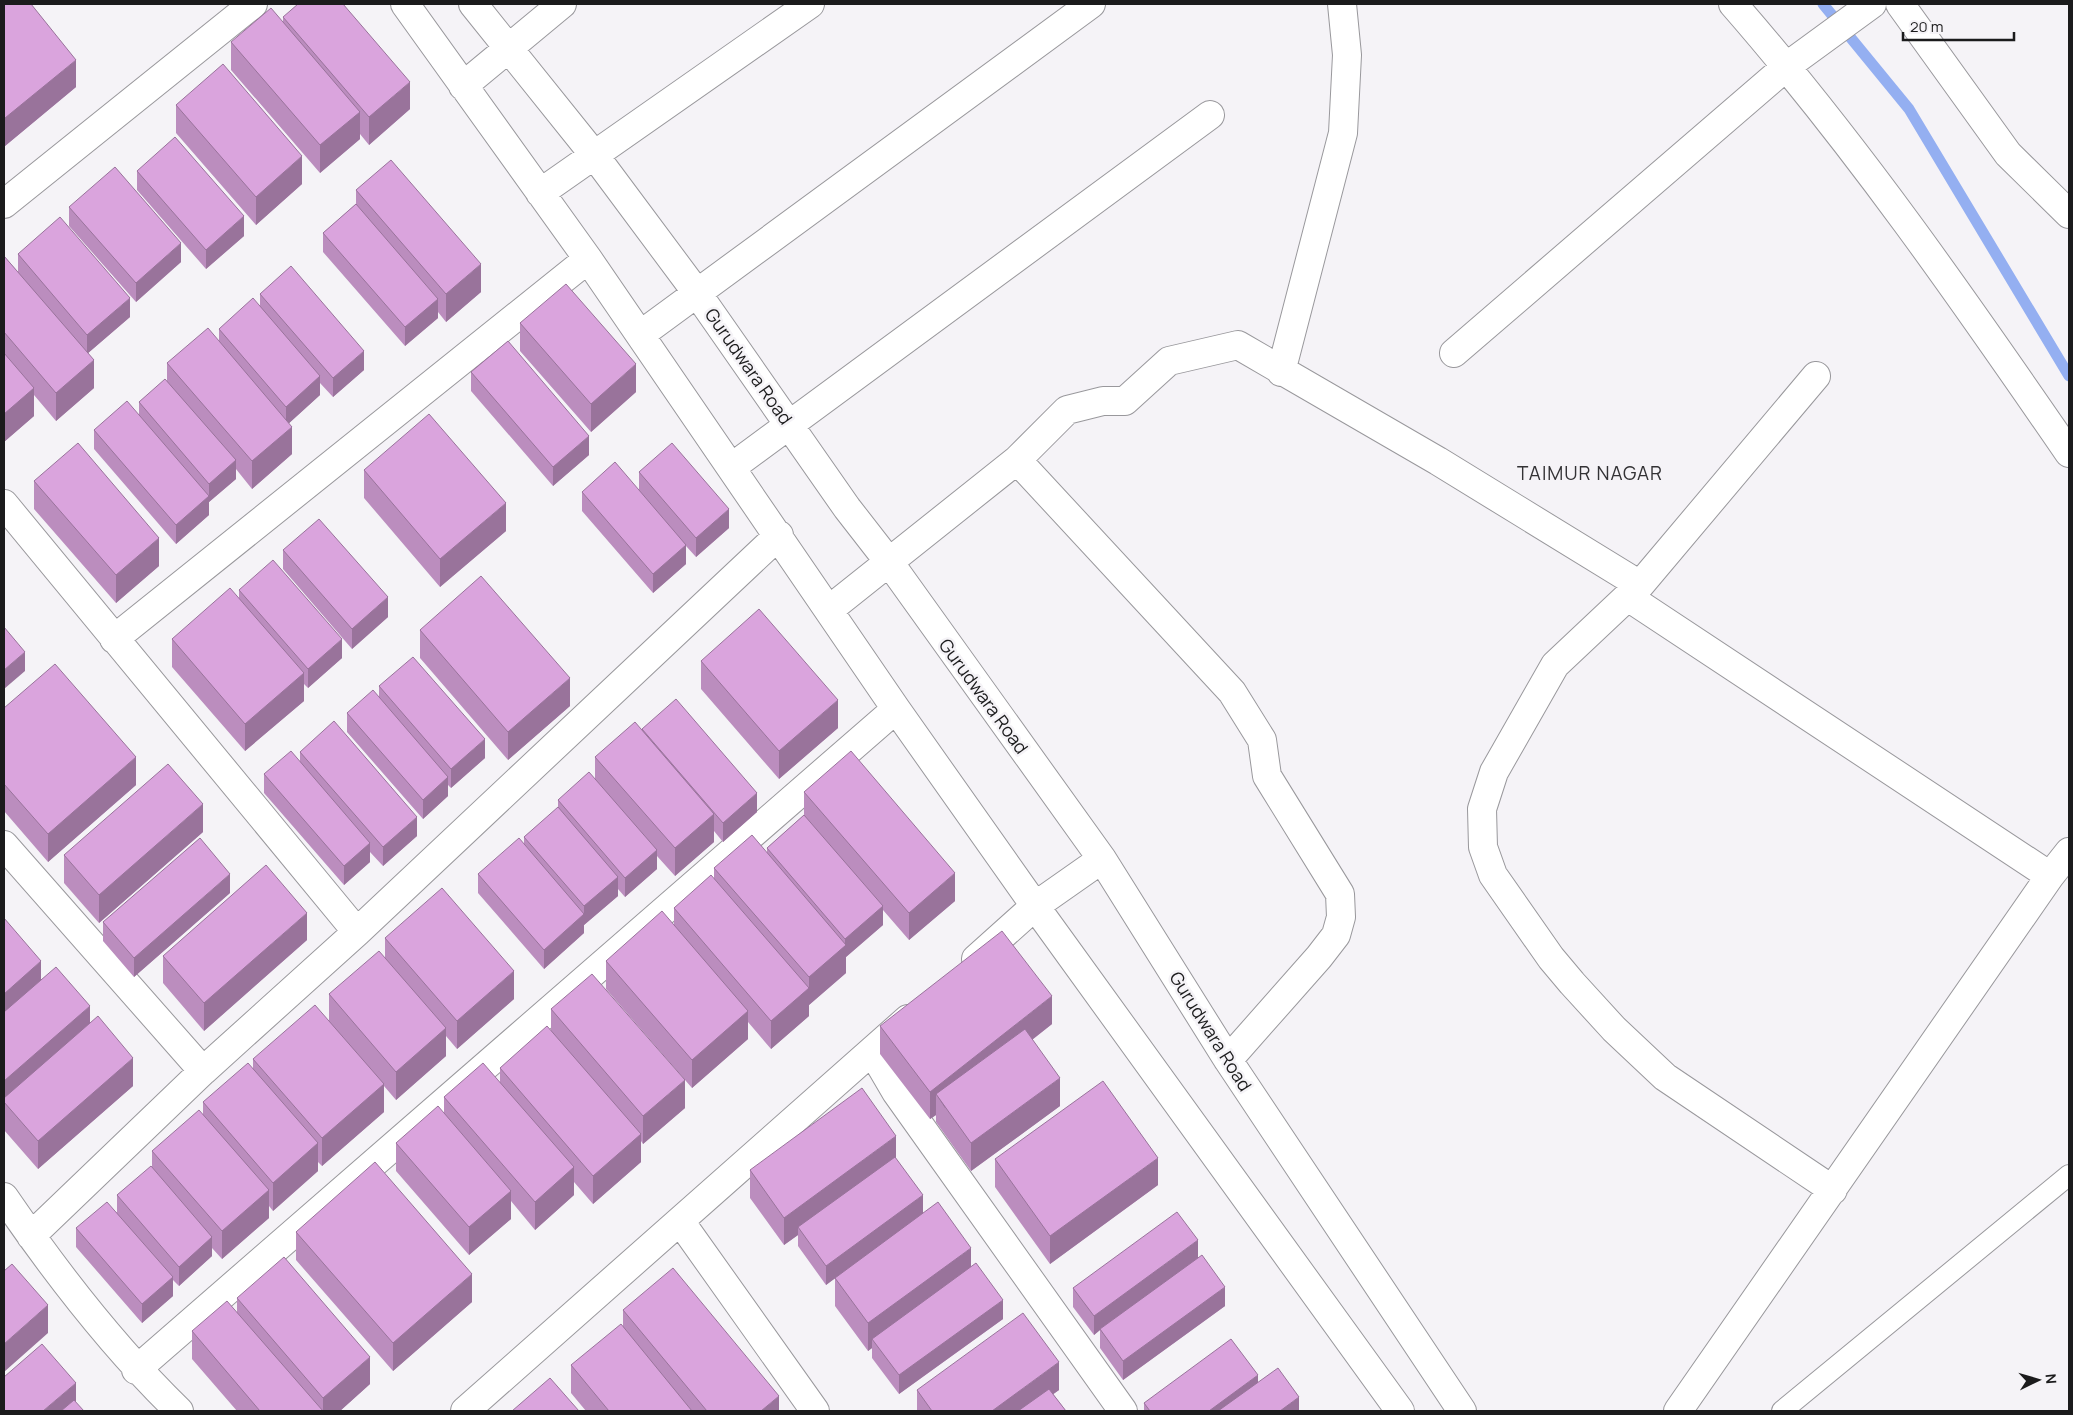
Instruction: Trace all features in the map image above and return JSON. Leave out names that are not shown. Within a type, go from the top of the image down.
[{"type":"street","points":[[4,204],[253,4]]},
{"type":"street","points":[[405,4],[588,259],[830,609],[896,709],[1035,906],[1400,1411]]},
{"type":"street","name":"Gurudwara Road","points":[[473,4],[594,156],[697,293],[847,508],[889,562],[1102,859],[1228,1060],[1462,1411]]},
{"type":"street","points":[[463,86],[508,46],[562,4]]},
{"type":"street","points":[[540,193],[810,4]]},
{"type":"street","points":[[640,335],[1090,4]]},
{"type":"street","points":[[1281,372],[1343,133],[1347,55],[1342,4]]},
{"type":"street","points":[[1734,4],[1787,66],[1955,288],[2069,453]]},
{"type":"street","points":[[1900,4],[2008,154],[2069,214]]},
{"type":"street","points":[[1454,353],[1787,66],[1864,10]]},
{"type":"street","points":[[732,467],[1210,115]]},
{"type":"street","points":[[114,639],[588,259]]},
{"type":"street","points":[[830,609],[1017,460],[1067,410],[1102,401],[1125,401],[1169,362],[1238,345],[1281,372],[1446,466],[1634,591],[2050,876]]},
{"type":"street","points":[[1816,376],[1634,591],[1555,665],[1494,772],[1482,809],[1483,847],[1493,875],[1551,958],[1614,1029],[1665,1077],[1832,1190]]},
{"type":"street","points":[[1017,460],[1232,692],[1262,740],[1267,776],[1340,894],[1341,917],[1336,935],[1320,957],[1228,1060]]},
{"type":"street","points":[[4,504],[357,932]]},
{"type":"street","points":[[30,1236],[203,1071],[357,932],[779,536]]},
{"type":"street","points":[[136,1370],[896,709]]},
{"type":"street","points":[[4,845],[203,1071]]},
{"type":"street","points":[[1678,1411],[2050,876],[2069,852]]},
{"type":"street","points":[[954,978],[1035,906],[1102,859]]},
{"type":"street","points":[[465,1411],[924,1005]]},
{"type":"street","points":[[872,1051],[896,1092],[1123,1411]]},
{"type":"street","points":[[4,1197],[30,1236],[136,1370],[179,1411]]},
{"type":"street","points":[[680,1221],[814,1411]]},
{"type":"lane","points":[[1782,1411],[2069,1175]]},
{"type":"building","points":[[4,4],[31,4],[76,60],[5,118],[4,117]]},
{"type":"building","points":[[298,4],[343,4],[410,82],[369,117],[283,17]]},
{"type":"building","points":[[271,8],[360,112],[320,145],[231,42]]},
{"type":"building","points":[[223,64],[302,156],[256,197],[176,105]]},
{"type":"building","points":[[175,137],[244,216],[206,250],[137,171]]},
{"type":"building","points":[[391,160],[481,264],[446,294],[356,190]]},
{"type":"building","points":[[115,167],[181,243],[136,283],[69,207]]},
{"type":"building","points":[[356,204],[438,299],[405,327],[323,233]]},
{"type":"building","points":[[60,217],[130,298],[87,335],[18,254]]},
{"type":"building","points":[[4,256],[94,360],[56,393],[4,332]]},
{"type":"building","points":[[291,266],[364,351],[333,378],[260,294]]},
{"type":"building","points":[[566,284],[636,364],[591,404],[520,323]]},
{"type":"building","points":[[253,298],[320,376],[286,407],[219,329]]},
{"type":"building","points":[[208,328],[292,427],[252,461],[167,363]]},
{"type":"building","points":[[508,341],[589,436],[553,467],[471,372]]},
{"type":"building","points":[[4,353],[34,388],[4,414]]},
{"type":"building","points":[[165,379],[236,460],[209,484],[139,402]]},
{"type":"building","points":[[127,401],[209,496],[176,525],[94,430]]},
{"type":"building","points":[[429,414],[506,503],[440,559],[364,470]]},
{"type":"building","points":[[78,443],[159,538],[116,575],[34,481]]},
{"type":"building","points":[[672,443],[729,509],[696,538],[639,472]]},
{"type":"building","points":[[615,462],[686,545],[653,574],[582,492]]},
{"type":"building","points":[[319,519],[388,597],[352,629],[283,550]]},
{"type":"building","points":[[273,560],[342,639],[308,669],[239,590]]},
{"type":"building","points":[[481,576],[570,678],[508,732],[420,630]]},
{"type":"building","points":[[230,588],[304,673],[245,724],[172,639]]},
{"type":"building","points":[[759,609],[838,700],[779,751],[701,661]]},
{"type":"building","points":[[4,627],[25,652],[4,670]]},
{"type":"building","points":[[413,657],[485,739],[451,769],[379,686]]},
{"type":"building","points":[[55,664],[136,757],[48,834],[4,784],[4,708]]},
{"type":"building","points":[[373,690],[448,777],[423,800],[347,713]]},
{"type":"building","points":[[676,699],[757,793],[723,823],[642,729]]},
{"type":"building","points":[[334,721],[417,817],[383,847],[300,752]]},
{"type":"building","points":[[635,722],[714,814],[675,848],[595,757]]},
{"type":"building","points":[[291,751],[370,843],[344,866],[264,774]]},
{"type":"building","points":[[851,751],[955,873],[909,913],[804,792]]},
{"type":"building","points":[[168,764],[203,804],[99,895],[64,855]]},
{"type":"building","points":[[589,772],[657,850],[625,878],[558,800]]},
{"type":"building","points":[[558,807],[618,877],[584,906],[524,837]]},
{"type":"building","points":[[804,815],[883,906],[845,939],[767,848]]},
{"type":"building","points":[[752,835],[846,945],[809,977],[714,868]]},
{"type":"building","points":[[200,838],[230,874],[134,958],[103,922]]},
{"type":"building","points":[[519,838],[584,914],[544,950],[478,874]]},
{"type":"building","points":[[266,865],[307,913],[204,1003],[163,956]]},
{"type":"building","points":[[711,875],[809,988],[771,1021],[674,908]]},
{"type":"building","points":[[442,888],[514,971],[457,1021],[385,938]]},
{"type":"building","points":[[662,911],[748,1011],[692,1060],[606,961]]},
{"type":"building","points":[[4,918],[41,961],[4,994]]},
{"type":"building","points":[[1002,931],[1052,996],[930,1092],[880,1026]]},
{"type":"building","points":[[379,951],[446,1028],[396,1072],[329,994]]},
{"type":"building","points":[[56,967],[90,1006],[4,1081],[4,1012]]},
{"type":"building","points":[[592,974],[685,1080],[643,1116],[551,1009]]},
{"type":"building","points":[[315,1005],[384,1084],[322,1138],[253,1059]]},
{"type":"building","points":[[98,1016],[133,1058],[38,1141],[4,1102],[4,1098]]},
{"type":"building","points":[[547,1026],[641,1134],[593,1176],[500,1068]]},
{"type":"building","points":[[1025,1029],[1060,1078],[971,1143],[936,1094]]},
{"type":"building","points":[[248,1063],[318,1143],[273,1183],[203,1102]]},
{"type":"building","points":[[483,1063],[574,1167],[535,1202],[444,1097]]},
{"type":"building","points":[[1103,1081],[1158,1158],[1050,1236],[995,1159]]},
{"type":"building","points":[[862,1088],[896,1136],[784,1218],[750,1170]]},
{"type":"building","points":[[438,1106],[511,1191],[469,1227],[396,1143]]},
{"type":"building","points":[[199,1110],[269,1190],[222,1231],[152,1151]]},
{"type":"building","points":[[895,1157],[923,1195],[826,1266],[798,1227]]},
{"type":"building","points":[[375,1162],[472,1274],[393,1343],[296,1232]]},
{"type":"building","points":[[151,1166],[212,1237],[179,1267],[117,1195]]},
{"type":"building","points":[[107,1202],[173,1277],[142,1304],[76,1228]]},
{"type":"building","points":[[938,1202],[971,1248],[868,1323],[835,1278]]},
{"type":"building","points":[[1177,1212],[1198,1240],[1094,1316],[1073,1288]]},
{"type":"building","points":[[1202,1255],[1225,1287],[1123,1361],[1100,1329]]},
{"type":"building","points":[[284,1257],[370,1357],[323,1398],[237,1298]]},
{"type":"building","points":[[976,1263],[1003,1300],[899,1375],[872,1339]]},
{"type":"building","points":[[12,1264],[48,1305],[4,1344],[4,1271]]},
{"type":"building","points":[[673,1268],[779,1396],[761,1411],[707,1411],[623,1310]]},
{"type":"building","points":[[227,1301],[323,1411],[260,1411],[192,1331]]},
{"type":"building","points":[[1023,1313],[1059,1362],[992,1411],[932,1411],[917,1390]]},
{"type":"building","points":[[621,1324],[692,1411],[609,1411],[571,1365]]},
{"type":"building","points":[[1231,1339],[1258,1375],[1209,1411],[1150,1411],[1144,1403]]},
{"type":"building","points":[[42,1344],[76,1383],[43,1411],[4,1411],[4,1377]]},
{"type":"building","points":[[1278,1368],[1299,1397],[1280,1411],[1218,1411]]},
{"type":"building","points":[[550,1378],[579,1411],[512,1411]]},
{"type":"building","points":[[1049,1389],[1066,1411],[1018,1411]]},
{"type":"building","points":[[74,1400],[84,1411],[61,1411]]},
{"type":"waterway","points":[[1823,4],[1909,109],[2069,376]]},
{"type":"district","name":"TAIMUR NAGAR","points":[[1590,473]]}]
